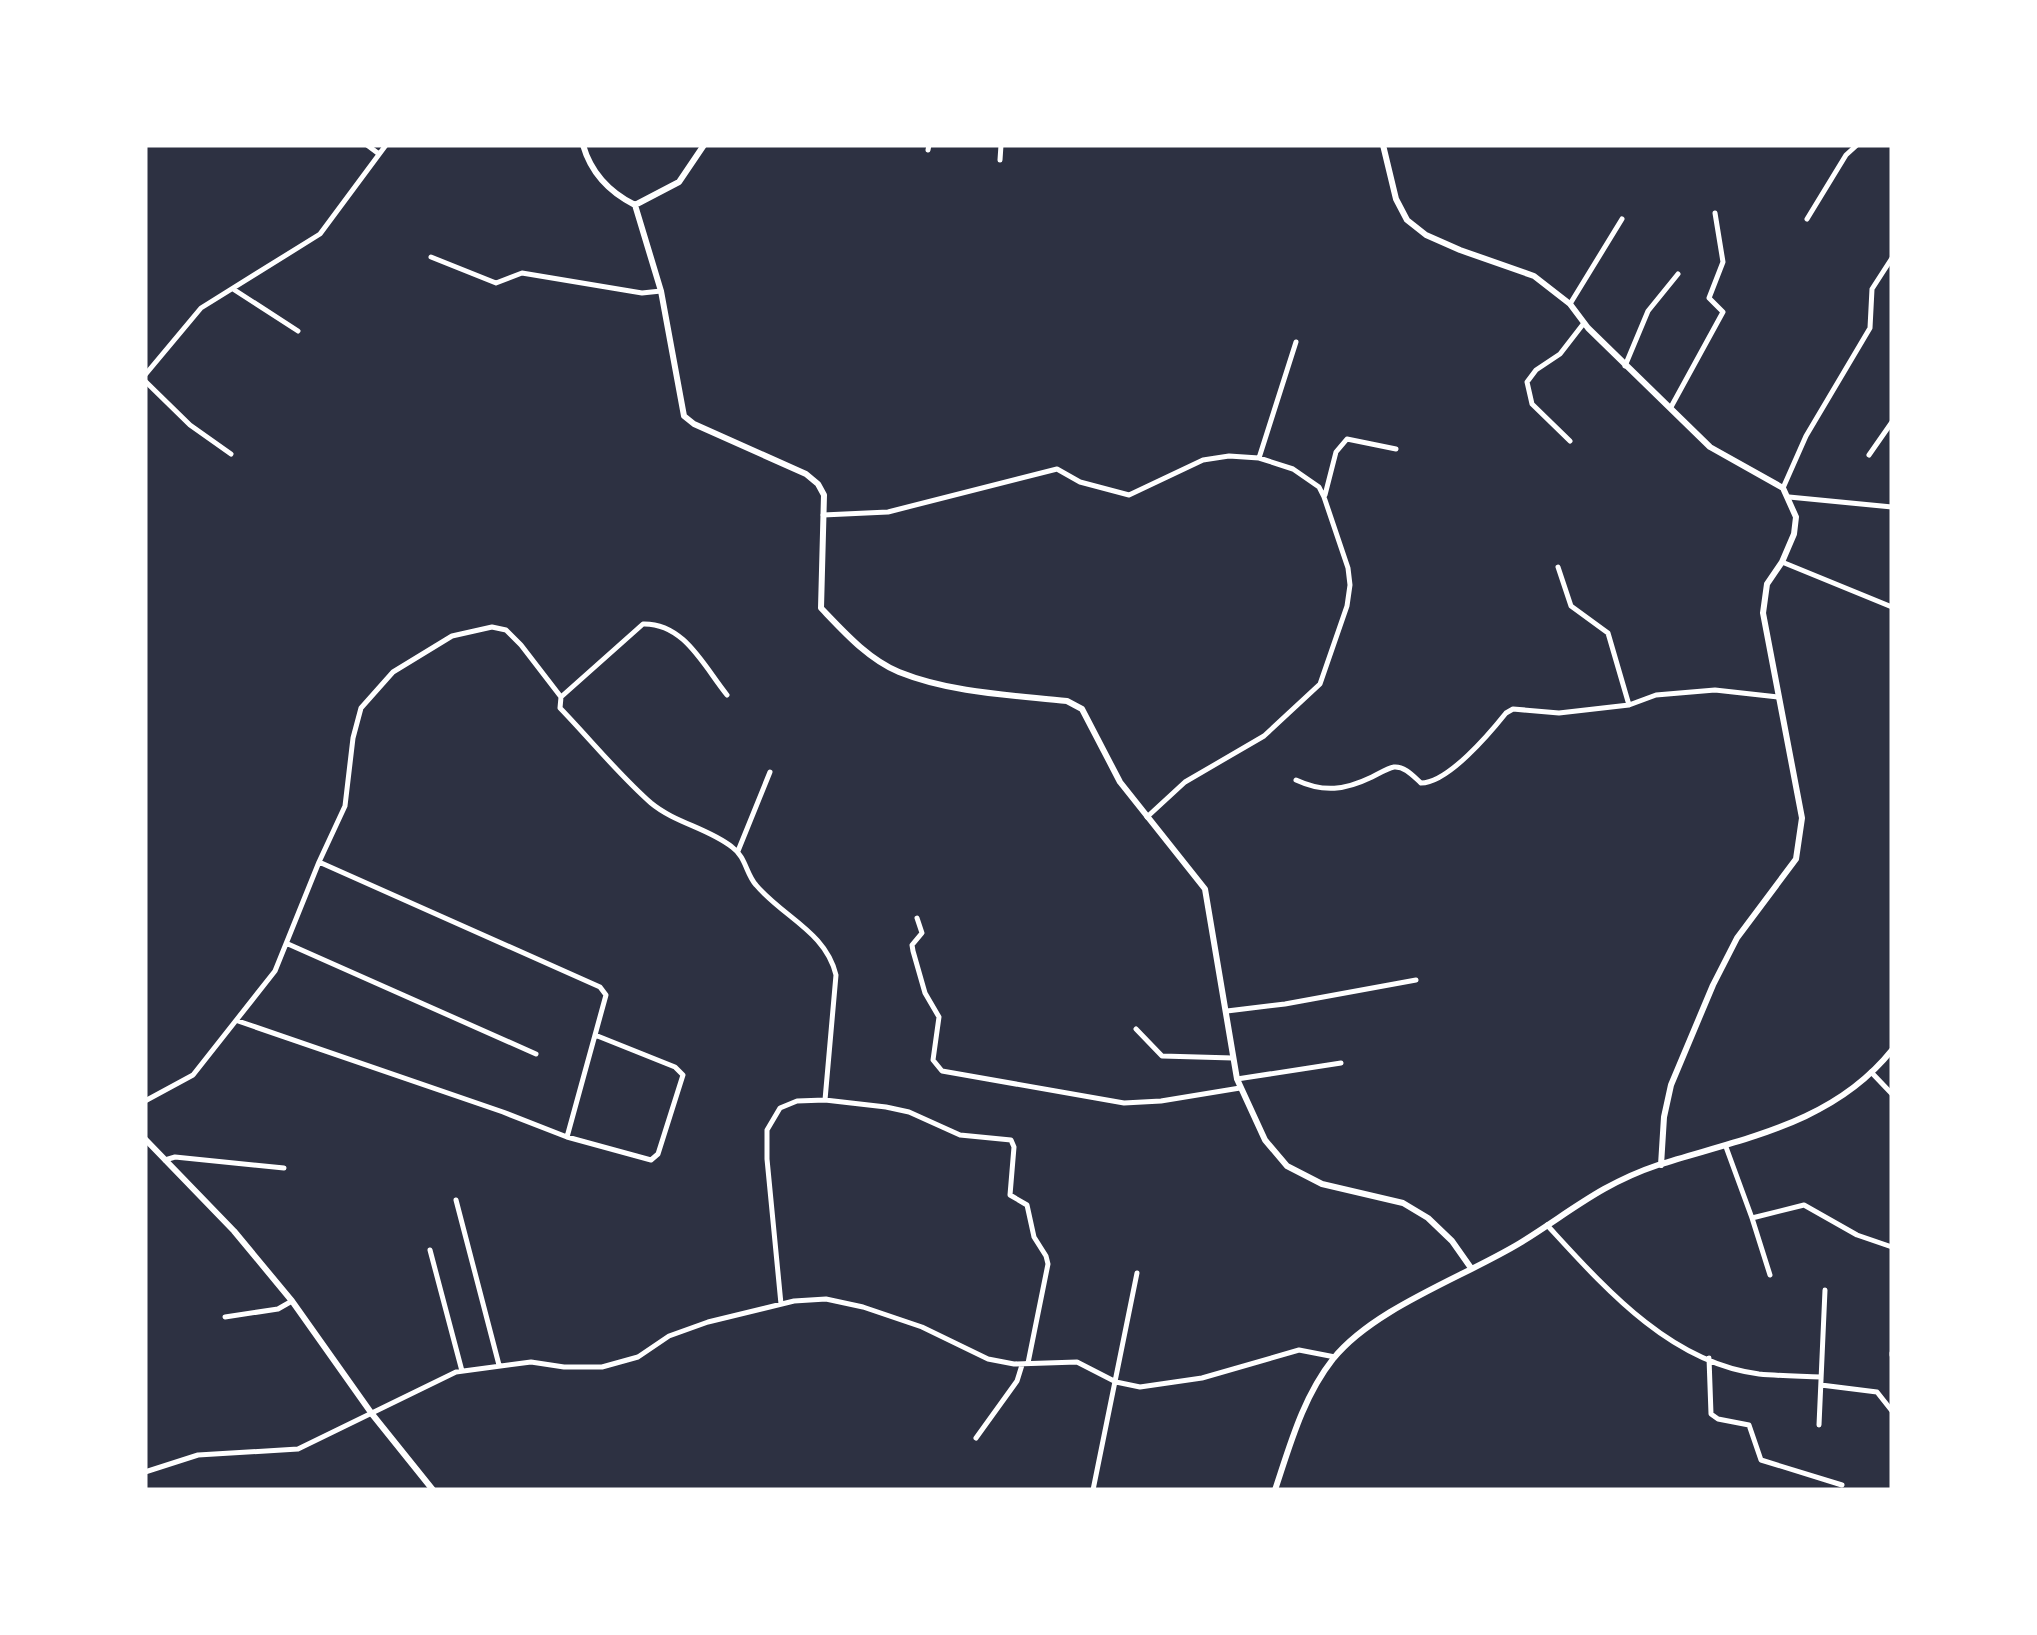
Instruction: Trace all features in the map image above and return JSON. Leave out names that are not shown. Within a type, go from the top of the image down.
[{"type":"street","points":[[366,145],[379,154]]},
{"type":"street","points":[[231,454],[190,425],[145,378],[201,308],[320,234],[386,145]]},
{"type":"street","points":[[583,145],[601,180],[616,196],[635,205],[660,291],[684,416],[806,474],[824,495],[821,608],[860,648],[898,671],[956,688],[1067,701],[1082,708],[1120,782],[1205,889],[1237,1079],[1264,1140],[1288,1166],[1322,1184],[1403,1203],[1428,1218],[1452,1240],[1471,1268]]},
{"type":"street","points":[[635,205],[679,182],[704,145]]},
{"type":"street","points":[[1000,160],[1001,145]]},
{"type":"street","points":[[1383,145],[1396,199],[1407,220],[1460,250],[1534,276],[1570,304],[1625,366],[1710,447],[1783,488],[1796,517],[1794,534],[1782,562],[1767,584],[1763,613],[1802,818],[1796,859],[1736,938],[1713,985],[1671,1085],[1664,1116],[1661,1164]]},
{"type":"street","points":[[1837,145],[1846,155]]},
{"type":"street","points":[[1807,218],[1846,155],[1857,145]]},
{"type":"street","points":[[1671,407],[1724,312],[1709,298],[1723,262],[1715,213]]},
{"type":"street","points":[[1570,304],[1622,219]]},
{"type":"street","points":[[431,256],[496,283],[522,273],[642,293],[660,291]]},
{"type":"street","points":[[1783,488],[1806,436],[1870,328],[1872,289],[1892,258]]},
{"type":"street","points":[[1625,366],[1648,312],[1678,274]]},
{"type":"street","points":[[233,289],[298,330]]},
{"type":"street","points":[[1570,441],[1532,404],[1527,382],[1536,370],[1560,354],[1584,323]]},
{"type":"street","points":[[1259,458],[1296,342]]},
{"type":"street","points":[[1869,455],[1892,422]]},
{"type":"street","points":[[1324,497],[1336,452],[1346,438],[1396,448]]},
{"type":"street","points":[[823,515],[888,512],[1057,468],[1080,482],[1129,495],[1202,460],[1229,456],[1259,458],[1292,469],[1319,487],[1350,586],[1320,684],[1264,736],[1185,782],[1147,817]]},
{"type":"street","points":[[1789,497],[1892,507]]},
{"type":"street","points":[[1782,562],[1892,607]]},
{"type":"street","points":[[1558,567],[1572,606],[1608,633],[1629,705]]},
{"type":"street","points":[[727,695],[677,631],[660,623],[644,624],[562,697],[560,708],[649,801],[738,851],[748,865],[752,882],[793,921],[817,937],[832,958],[836,975],[825,1100]]},
{"type":"street","points":[[145,1102],[193,1075],[275,971],[345,806],[353,738],[361,708],[393,672],[452,636],[492,628],[506,630],[562,697]]},
{"type":"street","points":[[1296,780],[1316,790],[1333,790],[1354,786],[1394,767],[1406,770],[1421,783],[1429,783],[1457,764],[1513,709],[1559,713],[1715,690],[1779,697]]},
{"type":"street","points":[[738,851],[770,772]]},
{"type":"street","points":[[318,862],[600,987],[606,994],[567,1137]]},
{"type":"street","points":[[917,918],[922,933],[912,944],[925,993],[938,1017],[933,1060],[942,1071],[1124,1103],[1240,1088]]},
{"type":"street","points":[[288,944],[536,1054]]},
{"type":"street","points":[[1227,1011],[1416,980]]},
{"type":"street","points":[[238,1021],[567,1137],[651,1160],[658,1154],[683,1074],[596,1035]]},
{"type":"street","points":[[1136,1030],[1162,1056],[1234,1058]]},
{"type":"street","points":[[1275,1490],[1303,1410],[1335,1356],[1354,1338],[1471,1268],[1520,1244],[1618,1179],[1726,1147],[1791,1124],[1824,1107],[1871,1072],[1892,1050]]},
{"type":"street","points":[[1237,1079],[1341,1063]]},
{"type":"street","points":[[1871,1072],[1892,1094]]},
{"type":"street","points":[[781,1304],[766,1159],[767,1130],[780,1108],[825,1100],[886,1107],[909,1112],[960,1135],[1010,1140],[1014,1147],[1010,1195],[1028,1205],[1034,1237],[1048,1264],[1025,1363],[976,1438]]},
{"type":"street","points":[[145,1139],[234,1232],[292,1302],[372,1414],[433,1490]]},
{"type":"street","points":[[1726,1147],[1770,1275]]},
{"type":"street","points":[[166,1160],[175,1157],[284,1168]]},
{"type":"street","points":[[456,1200],[499,1364]]},
{"type":"street","points":[[1752,1218],[1804,1205],[1856,1235],[1892,1246]]},
{"type":"street","points":[[1547,1225],[1639,1318],[1665,1336],[1709,1358],[1756,1374],[1822,1377]]},
{"type":"street","points":[[430,1250],[462,1370]]},
{"type":"street","points":[[1093,1490],[1137,1273]]},
{"type":"street","points":[[1819,1425],[1826,1290]]},
{"type":"street","points":[[145,1472],[198,1455],[298,1449],[462,1370],[531,1362],[602,1367],[638,1357],[669,1336],[747,1311],[826,1299],[922,1327],[988,1359],[1077,1362],[1116,1382],[1140,1387],[1202,1378],[1299,1350],[1335,1356]]},
{"type":"street","points":[[225,1317],[278,1309],[292,1302]]},
{"type":"street","points":[[1709,1358],[1711,1414],[1718,1420],[1749,1426],[1762,1460],[1842,1485]]},
{"type":"street","points":[[1821,1385],[1878,1392],[1892,1411]]}]
